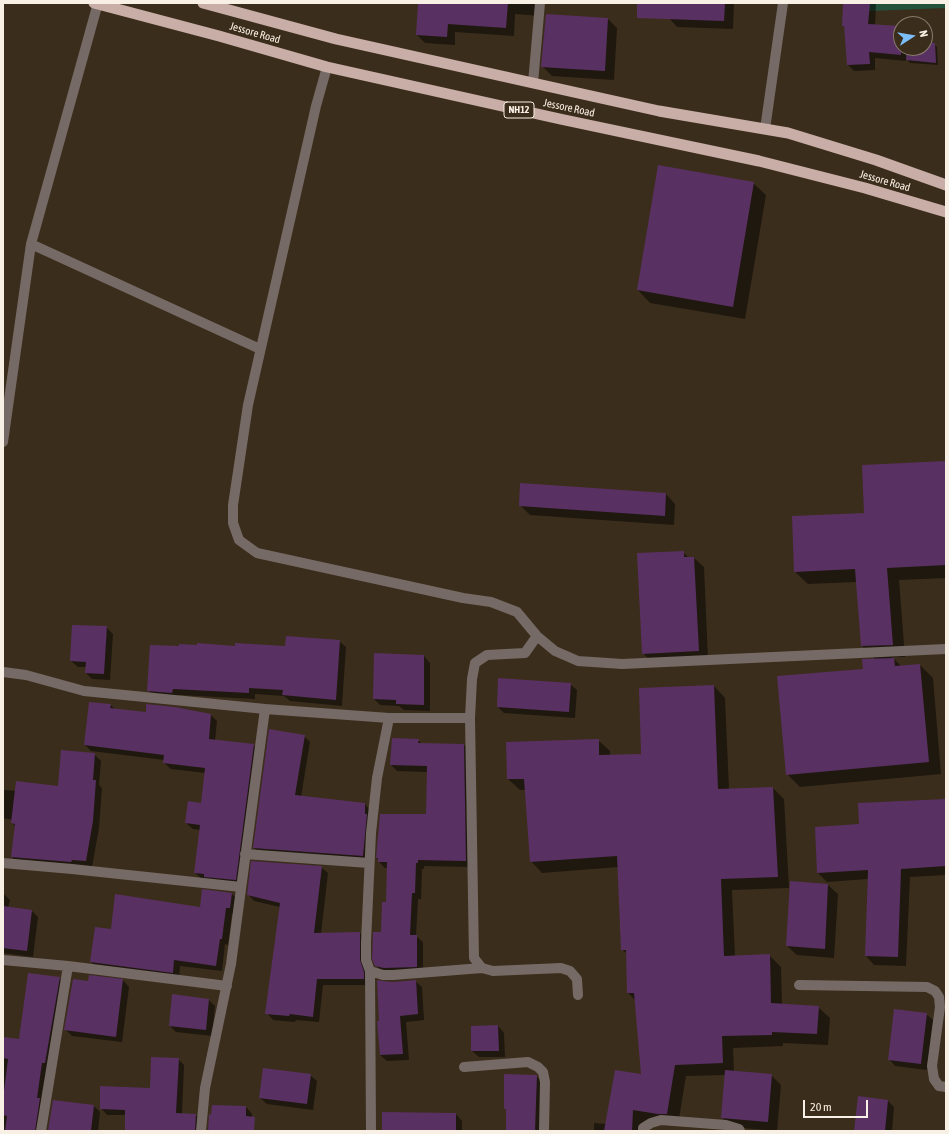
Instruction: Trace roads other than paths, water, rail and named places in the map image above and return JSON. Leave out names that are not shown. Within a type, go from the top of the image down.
[{"type":"highway","name":"Jessore Road","points":[[96,3],[328,67],[560,119],[759,161],[865,188],[946,212]]},
{"type":"highway","points":[[203,3],[228,6],[336,39],[533,83],[659,111],[788,133],[876,160],[946,185]]},
{"type":"street","points":[[3,442],[31,244],[96,3]]},
{"type":"street","points":[[533,83],[540,3]]},
{"type":"street","points":[[765,129],[783,3]]},
{"type":"street","points":[[328,67],[316,106],[248,405],[233,505],[233,523],[238,540],[257,554],[463,598],[491,602],[517,612],[537,636],[555,651],[578,661],[622,664],[946,649]]},
{"type":"street","points":[[31,244],[260,349]]},
{"type":"street","points":[[482,968],[474,958],[473,943],[470,718],[472,679],[475,663],[487,655],[525,653],[537,636]]},
{"type":"street","points":[[3,672],[26,674],[84,691],[265,709],[389,718],[470,718]]},
{"type":"street","points":[[201,1131],[205,1088],[235,941],[245,854],[265,709]]},
{"type":"street","points":[[371,1131],[370,971],[366,960],[369,863],[375,793],[389,718]]},
{"type":"street","points":[[245,854],[369,863]]},
{"type":"street","points":[[3,863],[242,887]]},
{"type":"street","points":[[3,960],[68,966],[227,986]]},
{"type":"street","points":[[41,1131],[68,966]]},
{"type":"street","points":[[370,971],[383,975],[393,975],[482,968],[493,972],[561,968],[570,971],[577,979],[578,995]]},
{"type":"street","points":[[799,985],[926,987],[935,991],[939,997],[940,1007],[932,1066],[934,1079],[939,1086],[946,1087]]},
{"type":"street","points":[[464,1067],[528,1062],[538,1067],[543,1072],[546,1082],[544,1131]]},
{"type":"street","points":[[643,1131],[644,1128],[651,1123],[661,1120],[726,1126],[739,1129],[740,1131]]}]
